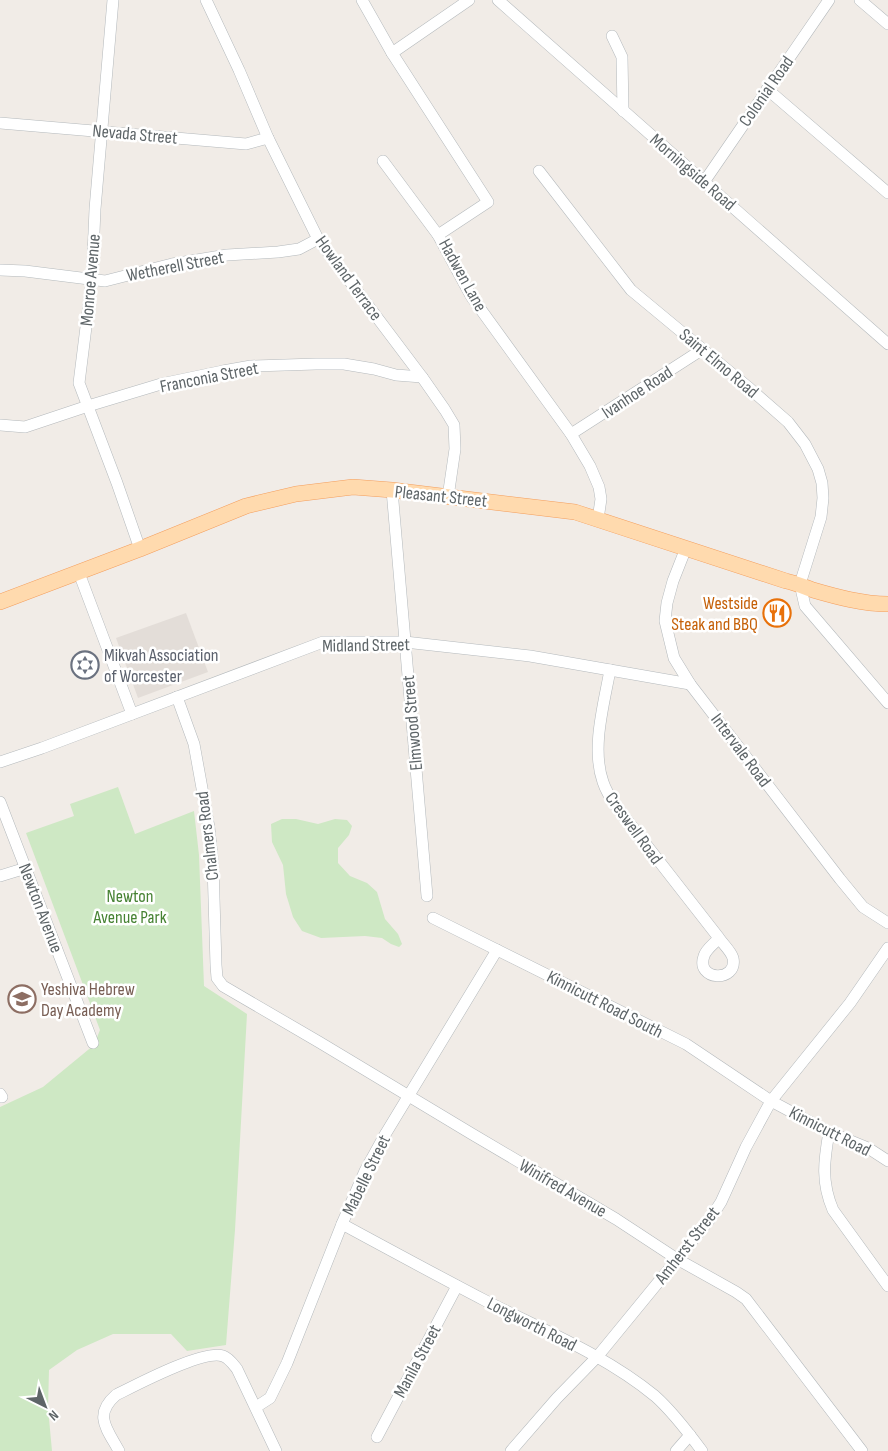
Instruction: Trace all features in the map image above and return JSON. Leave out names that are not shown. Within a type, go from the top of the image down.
[{"type":"main road","name":"Pleasant Street","points":[[0,602],[79,573],[246,506],[284,496],[342,488],[363,488],[559,509],[583,514],[800,584],[810,589],[847,598],[888,604]]},
{"type":"street","name":"Monroe Avenue","points":[[113,0],[95,209],[92,279],[79,383],[118,483],[140,549]]},
{"type":"street","name":"Howland Terrace","points":[[206,0],[268,138],[318,240],[422,377],[454,425],[455,449],[448,497]]},
{"type":"street","points":[[362,0],[392,53],[469,0]]},
{"type":"street","name":"Morningside Road","points":[[498,0],[888,344]]},
{"type":"street","name":"Colonial Road","points":[[704,182],[829,0]]},
{"type":"street","points":[[860,0],[888,24]]},
{"type":"street","points":[[612,36],[622,57],[623,111]]},
{"type":"street","name":"Hadwen Lane","points":[[392,53],[488,202],[438,235],[477,304],[571,434],[590,466],[599,488],[601,499],[598,519]]},
{"type":"street","points":[[767,89],[888,193]]},
{"type":"street","name":"Nevada Street","points":[[0,122],[246,144],[268,138]]},
{"type":"street","points":[[383,161],[438,235]]},
{"type":"street","name":"Saint Elmo Road","points":[[539,170],[632,290],[748,386],[788,422],[805,444],[818,469],[822,483],[823,498],[820,517],[800,584]]},
{"type":"street","name":"Wetherell Street","points":[[0,270],[105,281],[172,264],[227,255],[298,249],[318,240]]},
{"type":"street","name":"Ivanhoe Road","points":[[571,434],[703,349]]},
{"type":"street","name":"Franconia Street","points":[[0,425],[25,427],[161,384],[252,366],[344,364],[396,375],[422,377]]},
{"type":"street","name":"Elmwood Street","points":[[392,490],[427,896]]},
{"type":"street","name":"Intervale Road","points":[[686,548],[673,581],[667,603],[665,621],[674,658],[690,684],[852,895],[863,907],[888,924]]},
{"type":"street","points":[[79,573],[132,714]]},
{"type":"street","points":[[800,584],[805,606],[888,703]]},
{"type":"street","name":"Midland Street","points":[[0,762],[42,748],[323,642],[405,642],[530,656],[690,684]]},
{"type":"street","name":"Creswell Road","points":[[610,670],[598,747],[599,766],[603,782],[616,806],[719,938]]},
{"type":"street","name":"Chalmers Road","points":[[177,697],[194,744],[209,827],[213,866],[217,978]]},
{"type":"street","name":"Newton Avenue","points":[[0,802],[93,1043]]},
{"type":"street","points":[[0,876],[26,868]]},
{"type":"street","name":"Kinnicutt Road South","points":[[433,918],[686,1044],[771,1101]]},
{"type":"street","name":"Amherst Street","points":[[511,1451],[557,1398],[597,1357],[710,1219],[746,1146],[771,1101],[850,1003],[888,948]]},
{"type":"street","name":"Mabelle Street","points":[[256,1407],[270,1398],[311,1304],[365,1171],[408,1096],[497,950]]},
{"type":"street","name":"Winifred Avenue","points":[[217,978],[223,986],[616,1219],[678,1259],[746,1299],[862,1451]]},
{"type":"street","name":"Kinnicutt Road","points":[[771,1101],[829,1132],[868,1148],[888,1161]]},
{"type":"street","points":[[829,1132],[824,1158],[824,1179],[833,1210],[888,1286]]},
{"type":"street","name":"Longworth Road","points":[[342,1224],[457,1286],[597,1357],[656,1397],[702,1451]]},
{"type":"street","name":"Manila Street","points":[[377,1437],[457,1286]]},
{"type":"street","points":[[119,1451],[104,1424],[102,1416],[108,1401],[116,1394],[185,1363],[205,1356],[222,1355],[237,1369],[276,1451]]},
{"type":"street","points":[[676,1451],[690,1435]]},
{"type":"shaded area","points":[[186,613],[208,672],[138,698],[116,638]]},
{"type":"green space","name":"Newton Avenue Park","points":[[118,787],[135,834],[194,811],[199,855],[204,986],[247,1014],[235,1230],[226,1345],[187,1351],[171,1334],[113,1334],[77,1350],[49,1370],[48,1408],[52,1451],[0,1451],[0,1107],[43,1087],[94,1045],[100,1030],[26,833],[74,816],[70,804]]},
{"type":"green space","points":[[282,819],[296,819],[318,824],[335,819],[347,820],[352,826],[349,835],[338,848],[338,863],[350,876],[367,883],[377,892],[385,919],[398,934],[402,944],[399,947],[382,938],[365,936],[321,938],[302,931],[293,917],[286,894],[283,865],[272,842],[271,824]]},
{"type":"place","name":"Westside Steak and BBQ","points":[[777,613]]},
{"type":"place","name":"Mikvah Association of Worcester","points":[[85,665]]},
{"type":"place","name":"Yeshiva Hebrew Day Academy","points":[[22,999]]}]
